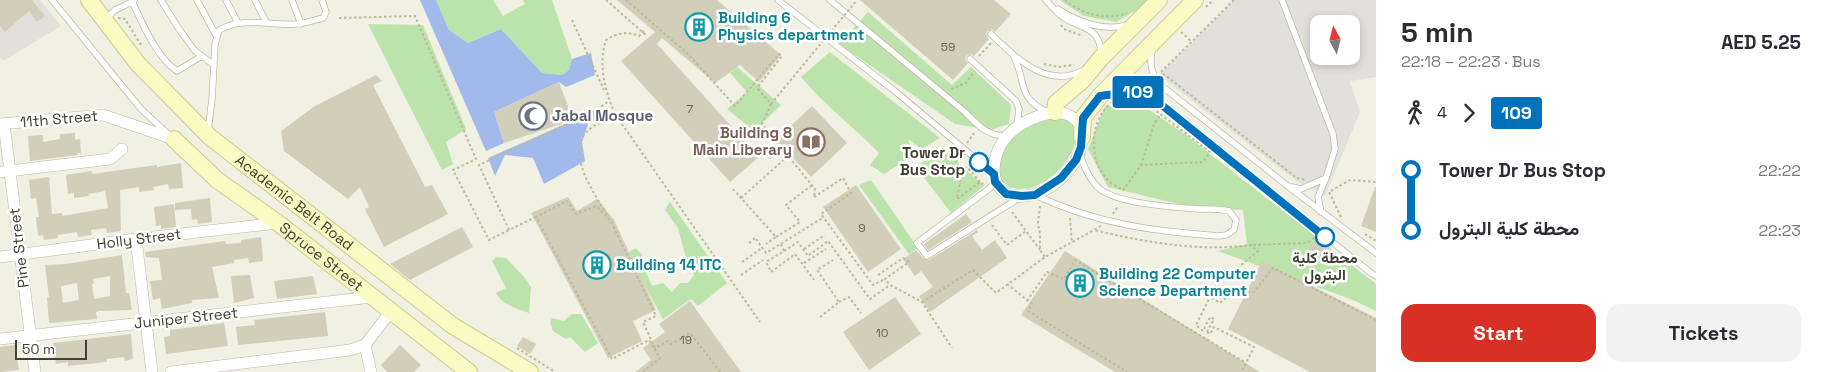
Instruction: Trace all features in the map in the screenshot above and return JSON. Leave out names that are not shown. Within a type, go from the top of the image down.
[{"type":"street","name":"Academic Belt Road","points":[[80,0],[138,64],[207,134],[453,326],[530,372]]},
{"type":"street","name":"Academic Belt Road","points":[[88,0],[102,23],[152,92],[208,145],[457,338],[514,372]]},
{"type":"street","points":[[1052,112],[1056,103],[1082,80],[1140,12],[1159,0]]},
{"type":"street","points":[[1081,142],[1079,123],[1071,114],[1052,112],[1035,117],[1017,127],[1008,136],[997,154],[994,178],[1006,194],[1038,199],[1061,178],[1076,160],[1081,142],[1083,118],[1100,96],[1195,0]]},
{"type":"street","name":"11th Street","points":[[2,124],[103,115],[174,140]]},
{"type":"street","name":"Pine Street","points":[[2,124],[5,171],[20,254],[35,372]]},
{"type":"street","name":"Spruce Street","points":[[174,140],[217,180],[278,223],[469,372]]},
{"type":"street","points":[[5,171],[110,159],[122,149]]},
{"type":"street","name":"Holly Street","points":[[0,257],[278,223]]},
{"type":"street","points":[[136,239],[152,372]]},
{"type":"street","name":"Juniper Street","points":[[0,339],[372,297]]},
{"type":"street","points":[[171,372],[350,350],[365,345],[391,311]]},
{"type":"street","points":[[365,345],[371,372]]},
{"type":"lane","points":[[52,0],[135,103],[174,140]]},
{"type":"lane","points":[[161,0],[178,29],[195,51],[214,65]]},
{"type":"lane","points":[[198,0],[217,37]]},
{"type":"lane","points":[[226,0],[238,23]]},
{"type":"lane","points":[[255,0],[266,22]]},
{"type":"lane","points":[[292,0],[301,24]]},
{"type":"lane","points":[[207,134],[212,98],[215,44],[219,30],[228,25],[238,23],[301,24],[323,18],[326,12],[322,0]]},
{"type":"lane","points":[[778,0],[896,92],[964,149],[994,178],[990,188],[917,243],[926,256],[1022,196]]},
{"type":"lane","points":[[830,0],[979,126],[991,134],[1008,136]]},
{"type":"lane","points":[[1282,0],[1307,62],[1333,134],[1336,149],[1318,197],[1321,212]]},
{"type":"lane","points":[[102,23],[115,10],[133,1],[141,22],[168,65],[177,71],[202,56]]},
{"type":"lane","points":[[1047,1],[1072,17],[1089,24],[1107,27],[1130,24],[1140,12]]},
{"type":"lane","points":[[993,37],[1032,70],[1040,73],[1059,76],[1079,72],[1101,58],[1100,43],[1093,32],[1061,16],[1047,1]]},
{"type":"lane","points":[[1155,39],[1150,62],[1153,75],[1157,81],[1289,187],[1376,253]]},
{"type":"lane","points":[[1013,55],[1028,98],[1035,106],[1052,112]]},
{"type":"lane","points":[[973,61],[1016,101],[1019,109],[1017,127]]},
{"type":"lane","points":[[1100,96],[1130,92],[1146,94],[1153,98],[1376,276]]},
{"type":"lane","points":[[1038,199],[1106,221],[1140,228],[1220,236],[1234,230],[1236,220],[1229,211],[1150,204],[1106,193],[1090,177],[1079,156],[1081,142]]},
{"type":"lane","points":[[1289,187],[1301,189],[1326,178]]},
{"type":"path","points":[[606,0],[647,36]]},
{"type":"path","points":[[626,0],[688,54],[735,106],[779,54],[782,56],[758,85],[758,88],[770,104]]},
{"type":"path","points":[[857,0],[770,104],[762,124],[815,188],[814,197],[843,178],[852,193],[821,214],[873,285],[909,262],[903,258],[878,275]]},
{"type":"path","points":[[1064,0],[1076,8],[1099,16],[1116,17],[1140,12]]},
{"type":"path","points":[[1234,0],[1161,72],[1297,178],[1305,179],[1311,183]]},
{"type":"path","points":[[338,18],[416,16],[479,165],[509,230]]},
{"type":"path","points":[[572,20],[610,101],[614,114],[760,322]]},
{"type":"path","points":[[1059,24],[1064,30],[1086,38]]},
{"type":"path","points":[[610,101],[605,91],[602,52],[606,40],[615,34],[631,32],[639,36],[644,31]]},
{"type":"path","points":[[948,90],[966,83],[974,71],[973,61],[993,37]]},
{"type":"path","points":[[1042,64],[1058,67],[1075,65]]},
{"type":"path","points":[[1141,165],[1204,162],[1210,152],[1161,114],[1141,101],[1120,97],[1112,101],[1100,116],[1095,132],[1094,149],[1099,167],[1106,179],[1124,190],[1141,165],[1154,124],[1161,114]]},
{"type":"path","points":[[479,165],[593,112],[610,101]]},
{"type":"path","points":[[593,112],[600,123],[583,134],[579,148],[580,164],[585,177],[611,221],[656,316],[643,322],[656,348],[668,341],[671,344],[690,333],[720,372]]},
{"type":"path","points":[[964,170],[956,162],[979,126]]},
{"type":"path","points":[[741,198],[788,156]]},
{"type":"path","points":[[476,158],[453,170],[489,240],[567,201],[576,214],[596,206],[611,221]]},
{"type":"path","points":[[1329,192],[1350,180],[1376,182]]},
{"type":"path","points":[[766,244],[800,222],[786,205],[812,185]]},
{"type":"path","points":[[733,189],[776,237]]},
{"type":"path","points":[[1323,190],[1329,192],[1343,220]]},
{"type":"path","points":[[1038,199],[1040,250]]},
{"type":"path","points":[[1009,209],[1045,257]]},
{"type":"path","points":[[1070,215],[1072,243]]},
{"type":"path","points":[[536,217],[612,360],[649,340],[660,358],[645,372]]},
{"type":"path","points":[[749,243],[756,238],[766,254],[824,217]]},
{"type":"path","points":[[989,222],[1007,245],[1026,231]]},
{"type":"path","points":[[922,302],[973,270],[996,293],[1045,257],[1094,230]]},
{"type":"path","points":[[1359,230],[1376,241]]},
{"type":"path","points":[[804,249],[825,235]]},
{"type":"path","points":[[1316,237],[1307,242],[1250,245],[1258,251],[1206,294],[1220,303],[1238,287],[1253,293],[1273,268],[1376,320]]},
{"type":"path","points":[[814,280],[795,254],[771,272],[766,262],[798,242],[808,256],[828,241],[870,299],[890,285]]},
{"type":"path","points":[[781,244],[784,251]]},
{"type":"path","points":[[742,262],[762,248]]},
{"type":"path","points":[[804,263],[826,249]]},
{"type":"path","points":[[741,275],[763,260]]},
{"type":"path","points":[[832,260],[817,270],[839,302]]},
{"type":"path","points":[[1027,301],[1046,272],[1064,279],[1075,260],[1246,363]]},
{"type":"path","points":[[885,278],[890,285],[922,302],[952,348]]},
{"type":"path","points":[[1007,284],[1032,304],[1028,311],[1127,372]]},
{"type":"path","points":[[1210,296],[1196,325],[1203,331],[1210,317],[1214,319],[1207,332],[1210,334],[1214,327],[1254,348],[1243,372]]},
{"type":"path","points":[[820,317],[839,302],[849,297],[861,313]]},
{"type":"green space","points":[[436,0],[493,0],[503,16],[525,4],[523,0],[552,0],[572,59],[569,70],[562,75],[542,73],[501,29],[468,43],[449,30]]},
{"type":"green space","points":[[1062,0],[1150,0],[1144,6],[1116,22],[1084,16]]},
{"type":"green space","points":[[868,12],[952,85],[971,67],[1011,105],[1009,124],[991,130],[955,124],[839,44]]},
{"type":"green space","points":[[368,24],[423,25],[466,129],[446,142],[453,164],[442,170]]},
{"type":"green space","points":[[830,52],[940,138],[922,149],[908,139],[914,155],[884,174],[870,165],[879,153],[819,97],[801,77]]},
{"type":"green space","points":[[737,67],[781,105],[754,131],[727,109],[747,92],[730,73]]},
{"type":"green space","points":[[1105,106],[1140,106],[1148,109],[1186,135],[1376,284],[1376,311],[1353,300],[1218,251],[1247,244],[1243,210],[1191,207],[1108,187],[1088,149]]},
{"type":"green space","points":[[1057,116],[1071,122],[1076,133],[1075,145],[1064,164],[1048,179],[1038,185],[1019,189],[1008,186],[1002,181],[999,173],[1002,155],[1007,146],[1019,131],[1028,125]]},
{"type":"green space","points":[[941,148],[984,186],[951,213],[916,167]]},
{"type":"green space","points":[[871,180],[918,248],[909,254],[859,185]]},
{"type":"green space","points":[[670,202],[727,283],[698,306],[691,299],[663,319],[627,253],[636,248],[642,255],[643,266],[652,286],[663,283],[672,292],[680,283],[688,283],[694,275],[686,258],[678,228],[665,210]]},
{"type":"green space","points":[[496,257],[506,258],[531,287],[529,313],[514,308],[502,300],[496,293],[506,288],[492,261]]},
{"type":"green space","points":[[572,314],[581,314],[598,343],[585,352],[570,337],[566,339],[553,331],[550,322],[552,318],[564,321]]},
{"type":"shaded area","points":[[0,0],[40,0],[61,26],[3,61],[0,57]]},
{"type":"shaded area","points":[[1235,0],[1376,0],[1376,77],[1350,81],[1360,112],[1325,196],[1298,182],[1159,75]]},
{"type":"water","points":[[420,0],[436,0],[449,30],[468,43],[501,29],[542,73],[562,75],[569,70],[572,59],[591,53],[595,75],[566,87],[559,82],[494,112],[504,143],[486,151]]},
{"type":"water","points":[[599,109],[602,115],[588,124],[582,142],[585,161],[544,184],[533,158],[505,155],[495,176],[488,158]]},
{"type":"building","points":[[0,0],[32,0],[45,16],[37,22],[29,11],[5,32],[0,26]]},
{"type":"building","points":[[617,0],[717,0],[781,55],[759,82],[740,65],[715,83],[662,38],[657,44],[759,157],[730,182],[621,61],[655,32]]},
{"type":"building","points":[[860,0],[994,0],[1011,14],[995,32],[992,29],[987,31],[986,35],[989,39],[974,56],[971,54],[966,56],[965,60],[968,63],[953,80]]},
{"type":"building","points":[[376,75],[382,81],[373,85],[425,187],[432,185],[448,214],[384,247],[365,209],[369,207],[360,187],[348,199],[284,151],[281,131],[315,106]]},
{"type":"building","name":"Jabal Mosque","points":[[559,82],[573,120],[504,143],[494,112]]},
{"type":"building","name":"Building 8 Main Liberary","points":[[812,106],[847,143],[811,177],[776,140]]},
{"type":"building","points":[[75,133],[75,140],[80,139],[81,153],[77,153],[78,155],[30,161],[28,136],[43,135],[43,142],[60,139],[60,134]]},
{"type":"building","points":[[181,163],[183,188],[169,189],[168,184],[153,187],[154,190],[139,192],[139,187],[120,190],[121,231],[107,233],[106,228],[91,230],[92,235],[78,237],[77,232],[58,235],[58,238],[44,240],[43,235],[38,236],[36,217],[39,217],[36,198],[31,199],[29,180],[49,177],[52,214],[62,213],[62,216],[108,208],[105,191],[74,198],[74,193],[68,194],[66,175],[92,171],[92,174]]},
{"type":"building","points":[[856,185],[901,249],[868,272],[823,207]]},
{"type":"building","points":[[1376,187],[1376,232],[1361,226]]},
{"type":"building","name":"Building 14 ITC","points":[[568,197],[577,211],[597,199],[614,220],[656,310],[633,321],[642,341],[608,358],[531,213]]},
{"type":"building","points":[[210,198],[212,222],[198,224],[197,219],[192,220],[191,209],[175,210],[175,203]]},
{"type":"building","points":[[174,204],[176,227],[161,229],[161,225],[156,226],[154,207]]},
{"type":"building","points":[[966,214],[972,222],[928,250],[924,244]]},
{"type":"building","points":[[462,227],[473,247],[410,280],[390,264]]},
{"type":"building","points":[[977,230],[978,232],[972,236],[982,250],[995,240],[1007,258],[930,312],[919,296],[933,287],[921,271],[915,276],[903,259],[916,250],[924,259],[929,260]]},
{"type":"building","points":[[261,237],[263,261],[249,263],[248,258],[212,267],[219,298],[192,300],[192,303],[162,309],[160,298],[153,300],[150,281],[162,280],[159,258],[146,257],[145,252],[225,241],[226,244],[241,243],[241,240]]},
{"type":"building","points":[[1315,240],[1327,250],[1321,258],[1309,248]]},
{"type":"building","name":"Building 22 Computer Science Department","points":[[1065,251],[1260,372],[1115,372],[1021,315]]},
{"type":"building","points":[[122,255],[126,293],[129,293],[132,310],[99,311],[96,312],[97,319],[49,323],[47,297],[49,297],[45,265],[66,264]],"holes":[[[110,276],[110,296],[94,299],[93,279]],[[77,283],[79,300],[63,303],[61,286]]]},
{"type":"building","points":[[1262,261],[1376,318],[1376,372],[1310,372],[1228,329]]},
{"type":"building","points":[[250,275],[254,298],[234,303],[231,276]]},
{"type":"building","points":[[313,276],[317,294],[277,299],[274,281]]},
{"type":"building","points":[[895,297],[921,334],[869,370],[843,332]]},
{"type":"building","points":[[690,301],[741,372],[635,372],[651,360],[643,348],[665,332],[659,324]]},
{"type":"building","points":[[325,312],[328,336],[238,345],[236,327],[255,325],[254,320]]},
{"type":"building","points":[[224,323],[228,346],[166,354],[164,337],[170,336],[170,330]]},
{"type":"building","points":[[131,334],[133,359],[125,361],[124,357],[107,359],[107,362],[68,366],[68,362],[56,364],[53,343]]},
{"type":"building","points":[[523,337],[536,344],[530,354],[517,346]]},
{"type":"building","points":[[15,345],[19,370],[0,372],[0,347]]},
{"type":"building","points":[[400,345],[421,365],[414,372],[387,372],[381,365]]},
{"type":"bus line","name":"109","points":[[979,162],[994,174],[995,182],[1006,194],[1015,196],[1035,195],[1061,178],[1076,160],[1081,147],[1083,118],[1100,96],[1120,92],[1138,92],[1153,98],[1325,237]]},
{"type":"place","name":"Building 6 Physics department","points":[[699,27]]},
{"type":"place","name":"Jabal Mosque","points":[[533,116]]},
{"type":"place","name":"Building 8 Main Liberary","points":[[811,142]]},
{"type":"place","name":"Tower Dr Bus Stop","points":[[979,162]]},
{"type":"place","name":"محطة كلية البترول","points":[[1325,237]]},
{"type":"place","name":"Building 14 ITC","points":[[597,265]]},
{"type":"place","name":"Building 22 Computer Science Department","points":[[1080,283]]}]
